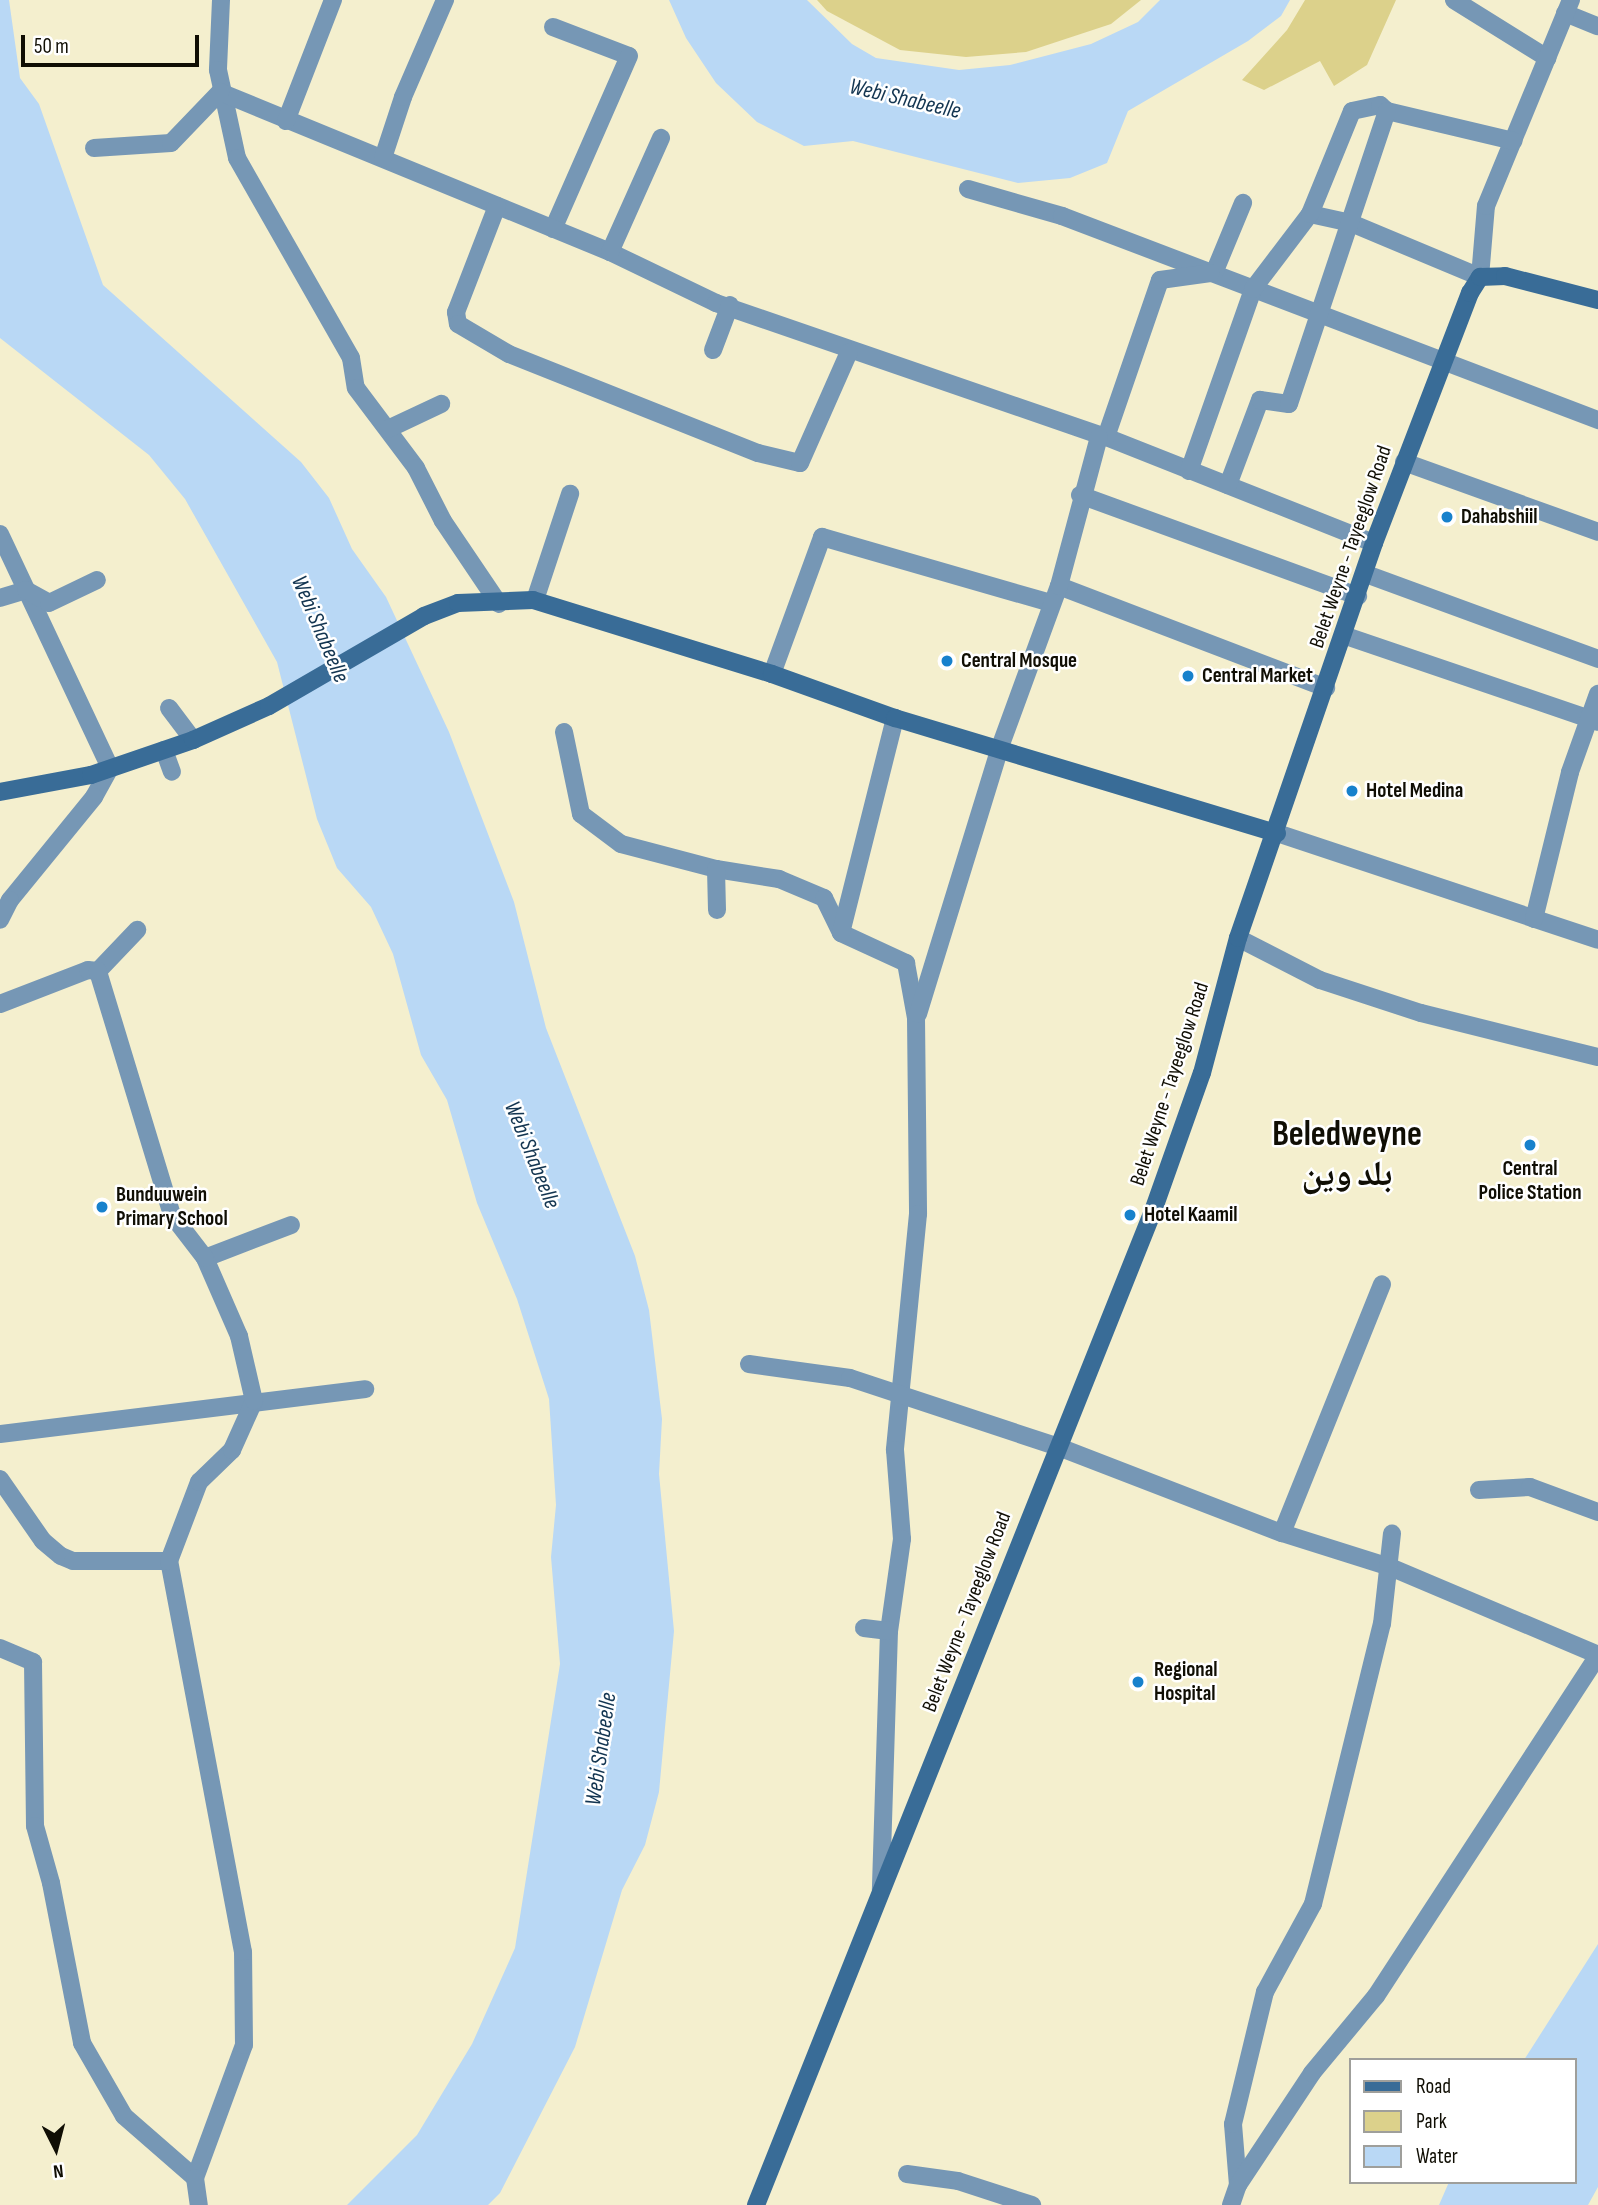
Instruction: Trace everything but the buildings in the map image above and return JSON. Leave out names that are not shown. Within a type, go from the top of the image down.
[{"type":"main road","points":[[1480,277],[1505,276],[1598,300]]},
{"type":"main road","name":"Belet Weyne - Tayeeglow Road","points":[[758,2205],[1056,1446],[1153,1212],[1202,1073],[1238,938],[1366,573],[1374,543],[1470,293],[1480,277]]},
{"type":"main road","points":[[0,792],[110,768],[193,740],[269,706],[424,616],[458,603],[499,604],[534,600],[772,674],[895,718],[1000,747],[1276,833]]},
{"type":"street","points":[[221,0],[220,92],[237,158],[351,358],[356,388],[388,429],[499,604]]},
{"type":"street","points":[[286,121],[333,0]]},
{"type":"street","points":[[383,158],[445,0]]},
{"type":"street","points":[[1454,0],[1547,58]]},
{"type":"street","points":[[1310,214],[1351,223],[1480,277],[1486,206],[1568,6],[1598,26]]},
{"type":"street","points":[[553,27],[629,57],[553,229]]},
{"type":"street","points":[[220,92],[610,252],[716,303],[730,305],[849,352],[1102,437],[1374,543]]},
{"type":"street","points":[[94,148],[171,143],[220,92]]},
{"type":"street","points":[[1189,471],[1253,289],[1310,214],[1352,111],[1380,105],[1387,111],[1514,141]]},
{"type":"street","points":[[1228,485],[1260,400],[1289,404],[1387,111]]},
{"type":"street","points":[[610,252],[661,138]]},
{"type":"street","points":[[968,189],[1062,216],[1598,420]]},
{"type":"street","points":[[1214,273],[1243,203]]},
{"type":"street","points":[[497,206],[456,312],[458,324],[509,354],[758,453],[800,463],[849,352]]},
{"type":"street","points":[[916,1018],[1000,747],[1059,586],[1080,495],[1160,280],[1214,273]]},
{"type":"street","points":[[713,350],[730,305]]},
{"type":"street","points":[[388,429],[441,404]]},
{"type":"street","points":[[1404,462],[1598,532]]},
{"type":"street","points":[[534,600],[570,494]]},
{"type":"street","points":[[1080,495],[1358,596]]},
{"type":"street","points":[[0,534],[110,768],[94,797],[10,900],[0,920]]},
{"type":"street","points":[[772,674],[822,537],[1051,603]]},
{"type":"street","points":[[1366,573],[1598,659]]},
{"type":"street","points":[[0,598],[26,590],[49,603],[97,579]]},
{"type":"street","points":[[1059,586],[1326,688]]},
{"type":"street","points":[[1343,635],[1594,721]]},
{"type":"street","points":[[1534,919],[1570,772],[1594,721],[1598,694]]},
{"type":"street","points":[[169,708],[193,740]]},
{"type":"street","points":[[841,933],[895,718]]},
{"type":"street","points":[[564,732],[581,814],[621,844],[716,869],[779,878],[824,898],[841,933],[906,963],[916,1018],[918,1214],[903,1393],[895,1450],[902,1539],[889,1631],[881,1895]]},
{"type":"street","points":[[164,750],[172,772]]},
{"type":"street","points":[[1276,833],[1598,940]]},
{"type":"street","points":[[716,869],[717,910]]},
{"type":"street","points":[[98,971],[137,930]]},
{"type":"street","points":[[1238,938],[1320,981],[1420,1013],[1598,1058]]},
{"type":"street","points":[[0,1004],[88,970],[98,971]]},
{"type":"street","points":[[98,971],[172,1215],[205,1258],[239,1336],[254,1401],[232,1450],[199,1482],[169,1561],[243,1952],[244,2045],[195,2178],[199,2205]]},
{"type":"street","points":[[205,1258],[291,1225]]},
{"type":"street","points":[[1282,1532],[1382,1284]]},
{"type":"street","points":[[748,1364],[850,1378],[903,1393],[1056,1446],[1282,1532],[1390,1567],[1598,1656],[1376,1996],[1312,2073],[1238,2185],[1231,2205]]},
{"type":"street","points":[[0,1437],[254,1401],[365,1389]]},
{"type":"street","points":[[0,1479],[43,1541],[61,1556],[73,1561],[169,1561]]},
{"type":"street","points":[[1479,1490],[1530,1487],[1598,1511]]},
{"type":"street","points":[[1238,2185],[1233,2124],[1265,1992],[1313,1904],[1382,1624],[1392,1534]]},
{"type":"street","points":[[864,1628],[889,1631]]},
{"type":"street","points":[[0,1648],[33,1662],[35,1826],[51,1883],[82,2043],[124,2116],[195,2178]]},
{"type":"street","points":[[907,2174],[958,2180],[1032,2205]]},
{"type":"green space","points":[[817,0],[1141,0],[1111,24],[1026,52],[966,57],[900,50],[827,11]]},
{"type":"green space","points":[[1305,0],[1396,0],[1367,65],[1334,86],[1320,61],[1264,90],[1242,80],[1287,30]]},
{"type":"water","name":"Webi Shabeelle","points":[[0,0],[9,0],[20,78],[39,104],[103,285],[301,462],[329,498],[352,549],[386,597],[449,732],[514,902],[546,1028],[635,1256],[649,1310],[662,1419],[659,1474],[674,1631],[659,1792],[645,1845],[622,1890],[575,2047],[500,2193],[488,2205],[347,2205],[417,2135],[472,2044],[515,1948],[560,1664],[551,1557],[556,1505],[549,1399],[517,1299],[477,1203],[447,1100],[421,1055],[393,954],[371,907],[337,868],[317,819],[277,662],[185,499],[149,455],[0,338]]},
{"type":"water","name":"Webi Shabeelle","points":[[669,0],[807,0],[852,44],[876,58],[959,70],[1010,65],[1091,44],[1138,22],[1160,0],[1290,0],[1281,16],[1248,41],[1128,111],[1107,163],[1070,178],[1018,183],[853,141],[804,146],[757,122],[716,83],[686,38]]},
{"type":"water","points":[[1598,1944],[1598,2187],[1588,2205],[1439,2205],[1448,2184],[1577,2184],[1577,2058],[1525,2058]]},
{"type":"place","name":"Dahabshiil","points":[[1447,517]]},
{"type":"place","name":"Central Mosque","points":[[947,661]]},
{"type":"place","name":"Central Market","points":[[1188,676]]},
{"type":"place","name":"Hotel Medina","points":[[1352,791]]},
{"type":"place","name":"Central Police Station","points":[[1530,1145]]},
{"type":"place","name":"Bunduuwein Primary School","points":[[102,1207]]},
{"type":"place","name":"Hotel Kaamil","points":[[1130,1215]]},
{"type":"place","name":"Regional Hospital","points":[[1138,1682]]},
{"type":"district","name":"Beledweyne بلد وين","points":[[1347,1155]]}]
